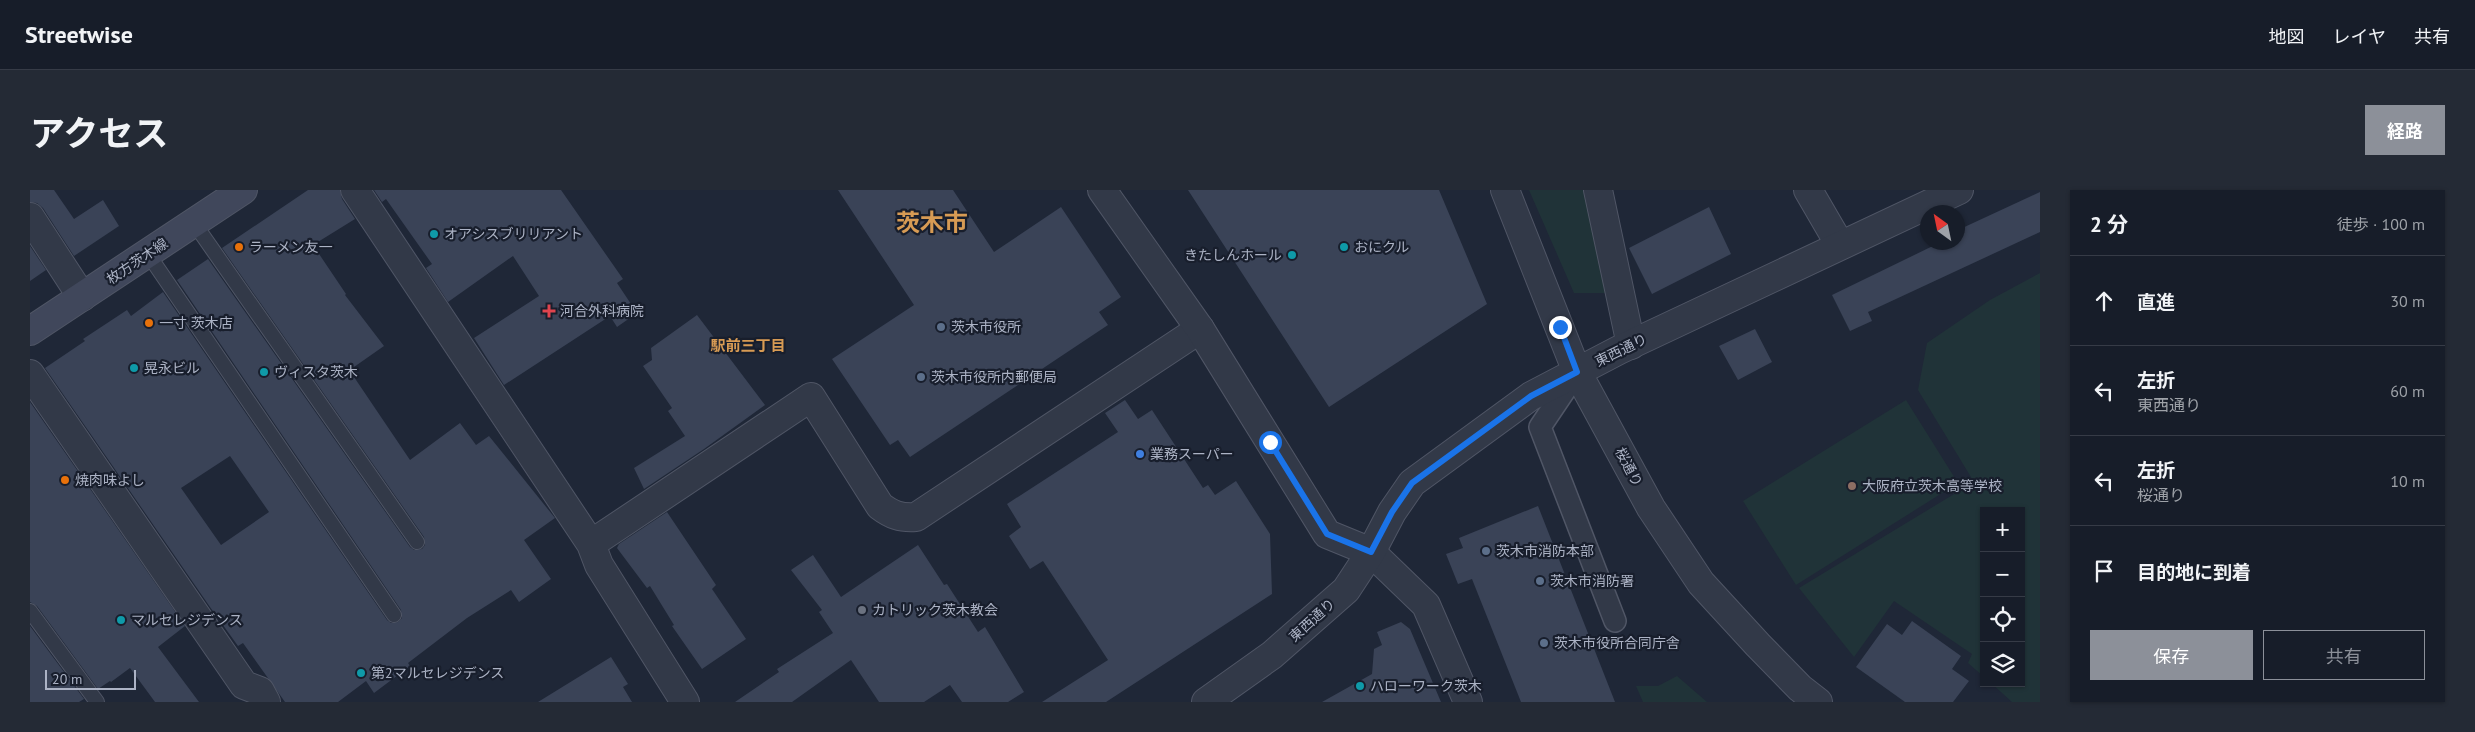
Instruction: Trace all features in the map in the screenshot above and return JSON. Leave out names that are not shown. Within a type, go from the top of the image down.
[{"type":"main road","name":"枚方茨木線","points":[[30,331],[243,190]]},
{"type":"street","points":[[356,190],[591,544],[599,565],[685,702]]},
{"type":"street","points":[[1102,190],[1200,329],[1327,534],[1371,552],[1426,605],[1468,702]]},
{"type":"street","name":"桜通り","points":[[1505,190],[1577,372],[1651,508],[1701,583],[1800,688],[1818,702]]},
{"type":"street","points":[[1598,190],[1631,345]]},
{"type":"street","points":[[1808,190],[1840,245]]},
{"type":"street","name":"東西通り","points":[[1206,702],[1272,655],[1346,590],[1371,552],[1392,512],[1412,483],[1531,396],[1631,345],[1959,190]]},
{"type":"street","points":[[30,217],[82,297]]},
{"type":"street","points":[[591,544],[811,397],[880,506],[892,514],[903,518],[916,516],[1200,329]]},
{"type":"street","points":[[1577,372],[1540,427],[1615,621]]},
{"type":"street","points":[[30,374],[244,685],[260,691],[266,702]]},
{"type":"lane","points":[[194,222],[417,542]]},
{"type":"lane","points":[[148,254],[394,615]]},
{"type":"lane","points":[[30,611],[97,702]]},
{"type":"green space","points":[[1529,190],[1585,190],[1608,293],[1574,293]]},
{"type":"green space","points":[[2040,273],[2040,702],[2012,702],[1995,687],[2025,687],[2025,507],[1980,507],[1980,674],[1968,663],[1972,654],[1894,601],[1854,657],[1799,588],[1974,482],[1918,390],[1927,343],[1990,300]]},
{"type":"green space","points":[[1906,400],[1958,483],[1796,585],[1743,501]]},
{"type":"green space","points":[[1677,676],[1707,702],[1643,702],[1636,686],[1658,686]]},
{"type":"building","points":[[30,190],[54,190],[74,219],[103,200],[119,226],[74,256],[43,208],[37,203],[30,202]]},
{"type":"building","points":[[308,190],[340,190],[342,199],[355,219],[313,245],[345,295],[384,346],[354,367],[358,374],[354,377],[410,460],[460,423],[476,445],[489,436],[555,518],[524,540],[551,579],[519,602],[511,590],[467,618],[408,663],[410,666],[374,693],[366,681],[338,702],[285,702],[243,643],[238,646],[45,368],[85,341],[83,339],[127,310],[131,316],[163,292],[387,620],[391,623],[398,622],[402,618],[401,610],[177,280],[208,259],[410,547],[414,550],[422,549],[425,545],[424,537],[222,248]],"holes":[[[230,456],[269,512],[221,545],[181,488]]]},
{"type":"building","points":[[374,190],[561,190],[623,279],[617,283],[637,313],[617,327],[610,316],[504,385],[474,338],[539,296],[513,256],[448,302],[426,268],[432,264],[386,199],[382,202]]},
{"type":"building","points":[[838,190],[953,190],[994,252],[1061,207],[1121,297],[1099,312],[1108,325],[910,457],[898,440],[890,445],[832,359],[914,305]]},
{"type":"building","name":"おにクル","points":[[1188,190],[1439,190],[1487,304],[1329,407]]},
{"type":"building","points":[[2040,192],[2040,232],[1868,312],[1872,321],[1850,331],[1832,295],[1925,250],[1965,250],[1965,227]]},
{"type":"building","points":[[1709,207],[1731,254],[1652,294],[1629,248]]},
{"type":"building","points":[[30,246],[46,270],[30,281]]},
{"type":"building","points":[[697,315],[765,405],[644,489],[634,468],[685,436],[668,411],[672,408],[643,366],[652,360],[651,348]]},
{"type":"building","points":[[1755,329],[1772,362],[1738,380],[1719,346]]},
{"type":"building","points":[[1125,400],[1138,419],[1152,410],[1203,488],[1208,485],[1215,495],[1236,481],[1270,534],[1272,594],[1106,702],[1042,702],[1108,660],[1043,561],[1030,569],[1009,536],[1021,527],[1007,504],[1118,432],[1105,413]]},
{"type":"building","points":[[30,402],[185,626],[158,647],[199,702],[155,702],[130,668],[98,689],[37,606],[30,602]]},
{"type":"building","name":"茨木市役所合同庁舎","points":[[1538,506],[1615,702],[1521,702],[1472,579],[1458,584],[1446,554],[1463,548],[1459,538]]},
{"type":"building","points":[[667,512],[716,585],[712,589],[746,639],[702,669],[672,626],[674,625],[650,586],[647,588],[617,548],[619,544]]},
{"type":"building","points":[[918,545],[944,585],[947,584],[978,632],[985,627],[1024,692],[1008,702],[962,702],[950,685],[924,702],[879,702],[851,660],[792,702],[735,702],[779,672],[777,669],[833,633],[819,612],[822,610],[791,570],[813,555],[841,597]]},
{"type":"building","points":[[1912,621],[1961,656],[1952,669],[1969,681],[1953,702],[1905,702],[1856,667],[1887,624],[1902,635]]},
{"type":"building","points":[[1401,622],[1410,629],[1441,702],[1322,702],[1372,674],[1374,649],[1382,645],[1377,632]]},
{"type":"building","points":[[30,626],[84,699],[79,702],[30,702]]},
{"type":"building","points":[[611,657],[628,684],[623,687],[632,702],[538,702]]},
{"type":"place","name":"オアシスブリリアント","points":[[434,234]]},
{"type":"place","name":"ラーメン友一","points":[[239,247]]},
{"type":"place","name":"おにクル","points":[[1344,247]]},
{"type":"place","name":"きたしんホール","points":[[1292,255]]},
{"type":"place","name":"河合外科病院","points":[[549,311]]},
{"type":"place","name":"一寸 茨木店","points":[[149,323]]},
{"type":"place","name":"茨木市役所","points":[[941,327]]},
{"type":"place","name":"晃永ビル","points":[[134,368]]},
{"type":"place","name":"ヴィスタ茨木","points":[[264,372]]},
{"type":"place","name":"茨木市役所内郵便局","points":[[921,377]]},
{"type":"place","name":"業務スーパー","points":[[1140,454]]},
{"type":"place","name":"焼肉味よし","points":[[65,480]]},
{"type":"place","name":"大阪府立茨木高等学校","points":[[1852,486]]},
{"type":"place","name":"茨木市消防本部","points":[[1486,551]]},
{"type":"place","name":"茨木市消防署","points":[[1540,581]]},
{"type":"place","name":"カトリック茨木教会","points":[[862,610]]},
{"type":"place","name":"マルセレジデンス","points":[[121,620]]},
{"type":"place","name":"茨木市役所合同庁舎","points":[[1544,643]]},
{"type":"place","name":"第2マルセレジデンス","points":[[361,673]]},
{"type":"place","name":"ハローワーク茨木","points":[[1360,686]]},
{"type":"district","name":"茨木市","points":[[932,223]]},
{"type":"district","name":"駅前三丁目","points":[[748,346]]},
{"type":"route","points":[[1270,442],[1327,534],[1371,552],[1392,512],[1412,483],[1531,396],[1577,372],[1560,327]]}]
